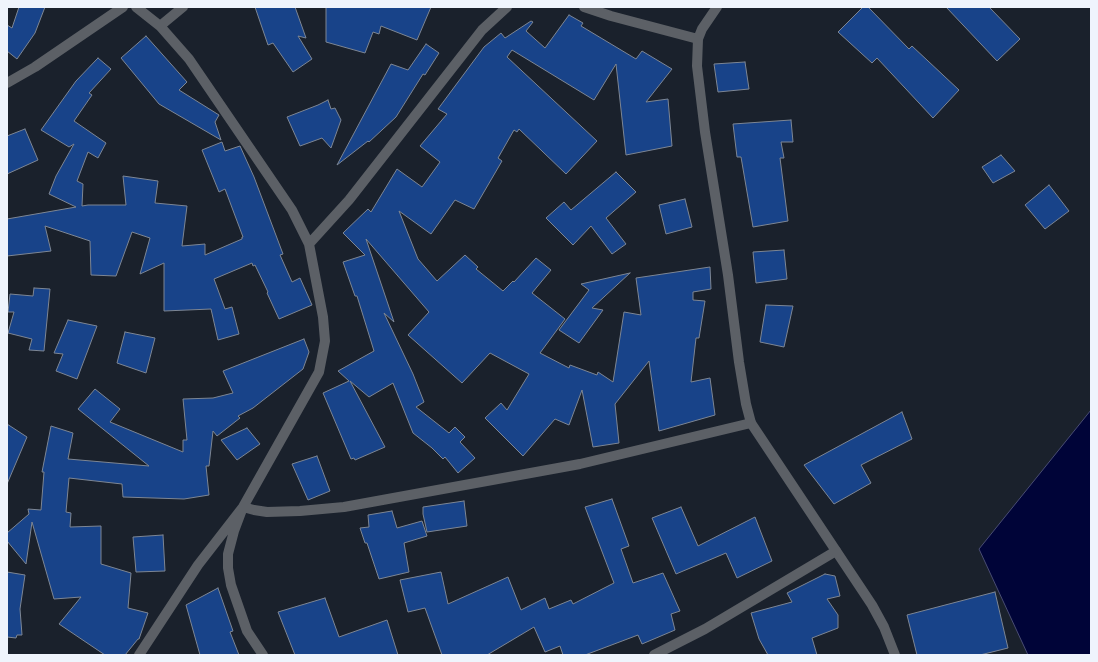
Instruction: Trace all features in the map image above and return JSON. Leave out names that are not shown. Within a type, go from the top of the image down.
[{"type":"street","points":[[7,83],[35,67],[123,7]]},
{"type":"street","points":[[136,7],[160,26],[189,59],[292,210],[309,244],[323,317],[324,340],[319,372],[243,507],[198,565],[139,655]]},
{"type":"street","points":[[160,26],[182,7]]},
{"type":"street","points":[[309,244],[349,200],[482,30],[507,7]]},
{"type":"street","points":[[584,7],[611,16],[698,39]]},
{"type":"street","points":[[717,7],[702,29],[698,39],[697,66],[705,132],[728,275],[739,362],[746,404],[751,423],[872,605],[884,627],[896,655]]},
{"type":"street","points":[[243,507],[267,512],[344,507],[580,464],[751,423]]},
{"type":"street","points":[[243,507],[234,531],[228,554],[228,568],[231,585],[247,630],[263,655]]},
{"type":"street","points":[[654,655],[705,629],[836,552]]},
{"type":"shaded area","points":[[1091,410],[1091,655],[1028,655],[979,549]]},
{"type":"building","points":[[19,7],[45,7],[35,33],[17,59],[7,51],[7,25],[12,28]]},
{"type":"building","points":[[255,7],[295,7],[306,38],[298,36],[312,59],[293,72],[273,43],[268,45]]},
{"type":"building","points":[[326,7],[431,7],[417,40],[381,26],[379,34],[373,32],[365,53],[326,42]]},
{"type":"building","points":[[863,7],[868,7],[909,49],[912,46],[959,90],[933,118],[877,58],[872,63],[838,32]]},
{"type":"building","points":[[946,7],[989,7],[1020,39],[997,61]]},
{"type":"building","points":[[569,15],[583,23],[581,26],[636,59],[642,51],[672,69],[646,102],[668,99],[672,146],[626,155],[616,64],[594,100],[512,50],[507,57],[597,141],[566,174],[519,129],[517,132],[514,130],[498,158],[502,161],[474,209],[455,200],[431,234],[399,211],[418,259],[437,281],[465,255],[478,267],[476,269],[503,291],[513,281],[514,282],[536,258],[551,270],[532,293],[565,319],[540,353],[569,368],[570,365],[597,375],[598,372],[613,382],[624,312],[641,315],[636,278],[710,267],[711,289],[693,292],[693,300],[705,301],[699,338],[696,338],[691,382],[710,378],[715,415],[659,431],[649,361],[615,404],[619,443],[593,447],[582,390],[569,425],[555,419],[523,456],[485,418],[501,403],[507,410],[529,374],[490,353],[462,383],[408,335],[429,312],[366,239],[394,322],[384,313],[413,374],[424,402],[416,407],[449,433],[455,427],[465,437],[460,442],[475,458],[458,473],[445,457],[443,459],[413,433],[393,383],[369,397],[350,381],[385,447],[355,460],[354,458],[351,459],[323,393],[349,381],[338,371],[374,351],[357,296],[355,296],[343,262],[365,255],[343,233],[368,209],[371,212],[397,169],[422,187],[440,162],[420,146],[447,114],[438,109],[484,47],[501,33],[505,38],[531,21],[533,22],[526,31],[545,48]]},
{"type":"building","points":[[146,36],[187,82],[179,90],[219,115],[215,122],[221,140],[159,104],[121,58]]},
{"type":"building","points":[[426,44],[439,53],[425,75],[423,74],[396,117],[369,142],[368,141],[337,165],[391,64],[408,70]]},
{"type":"building","points":[[98,58],[111,69],[89,93],[92,95],[74,121],[106,143],[98,158],[88,152],[77,181],[83,184],[82,206],[126,205],[123,176],[158,181],[155,203],[187,206],[182,246],[205,244],[205,255],[242,239],[243,237],[225,189],[219,192],[202,150],[222,142],[225,151],[240,146],[254,177],[283,254],[280,255],[292,282],[300,278],[312,305],[279,319],[255,265],[253,266],[252,263],[214,279],[225,309],[232,307],[239,334],[218,340],[211,309],[164,311],[164,263],[140,274],[150,238],[132,232],[116,276],[91,275],[90,241],[45,226],[51,251],[7,256],[7,219],[76,207],[49,194],[56,176],[74,144],[69,147],[41,130],[76,81]]},
{"type":"building","points":[[745,62],[749,89],[718,92],[714,64]]},
{"type":"building","points":[[328,100],[331,109],[335,108],[341,120],[331,148],[322,138],[300,146],[287,117]]},
{"type":"building","points":[[791,120],[793,142],[781,142],[784,158],[780,158],[788,221],[753,227],[741,157],[737,157],[733,124]]},
{"type":"building","points":[[25,129],[38,160],[7,174],[7,136]]},
{"type":"building","points":[[1001,155],[1015,171],[993,183],[982,167]]},
{"type":"building","points":[[616,172],[636,192],[606,218],[626,244],[612,254],[591,226],[573,245],[546,218],[564,202],[571,210]]},
{"type":"building","points":[[1049,185],[1069,211],[1045,229],[1025,205]]},
{"type":"building","points":[[685,199],[692,227],[666,234],[659,205]]},
{"type":"building","points":[[784,250],[787,279],[756,283],[753,252]]},
{"type":"building","points":[[630,273],[592,308],[603,310],[579,343],[559,330],[589,290],[581,284]]},
{"type":"building","points":[[34,288],[50,289],[44,351],[29,350],[32,339],[8,333],[14,312],[8,312],[10,294],[33,296]]},
{"type":"building","points":[[766,305],[793,306],[784,347],[760,342]]},
{"type":"building","points":[[68,320],[97,326],[77,379],[56,371],[63,354],[54,353]]},
{"type":"building","points":[[125,332],[155,338],[146,373],[117,363]]},
{"type":"building","points":[[304,339],[309,352],[303,369],[253,408],[238,416],[240,418],[217,436],[213,431],[209,466],[206,466],[209,495],[184,499],[123,497],[122,484],[69,478],[66,512],[71,513],[70,527],[101,526],[101,564],[131,573],[128,608],[148,613],[139,639],[125,655],[105,655],[59,624],[81,597],[54,599],[32,522],[26,564],[7,541],[7,533],[29,514],[28,509],[41,510],[44,472],[42,472],[51,426],[73,433],[68,459],[149,466],[78,409],[95,389],[120,409],[110,422],[183,452],[183,440],[187,440],[183,399],[213,398],[233,393],[223,371]]},
{"type":"building","points":[[902,412],[912,439],[861,465],[871,483],[834,504],[804,465]]},
{"type":"building","points":[[7,424],[27,437],[7,484]]},
{"type":"building","points":[[247,428],[260,444],[237,460],[221,440]]},
{"type":"building","points":[[317,456],[330,491],[308,500],[292,464]]},
{"type":"building","points":[[612,499],[629,546],[621,549],[633,583],[663,573],[680,611],[671,614],[675,630],[642,644],[638,635],[585,655],[563,655],[560,646],[545,652],[534,627],[487,655],[442,655],[425,608],[408,612],[400,580],[441,572],[448,604],[508,577],[521,610],[545,598],[549,609],[571,600],[573,604],[614,583],[585,507]]},
{"type":"building","points":[[464,501],[467,526],[427,532],[423,507]]},
{"type":"building","points":[[681,507],[698,546],[755,517],[772,561],[737,578],[726,553],[676,574],[652,518]]},
{"type":"building","points":[[392,511],[397,528],[422,521],[427,536],[404,543],[409,572],[379,579],[367,543],[365,543],[360,528],[369,527],[368,515]]},
{"type":"building","points":[[163,535],[165,571],[136,572],[133,537]]},
{"type":"building","points":[[7,572],[25,575],[20,609],[22,635],[17,635],[16,638],[7,637]]},
{"type":"building","points":[[825,574],[835,576],[840,596],[827,599],[838,615],[838,628],[812,638],[817,655],[768,655],[759,639],[751,613],[792,602],[787,593]]},
{"type":"building","points":[[218,588],[233,631],[230,632],[239,655],[200,655],[186,605]]},
{"type":"building","points":[[995,592],[1008,648],[980,655],[917,655],[907,615]]},
{"type":"building","points":[[325,598],[339,637],[387,620],[398,655],[295,655],[278,612]]}]
